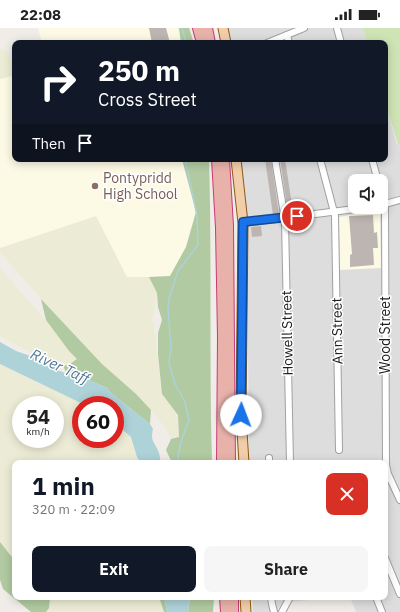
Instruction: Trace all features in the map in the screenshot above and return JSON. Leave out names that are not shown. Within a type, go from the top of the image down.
[{"type":"highway","points":[[198,28],[201,40]]},
{"type":"highway","points":[[206,28],[209,40]]},
{"type":"highway","points":[[217,162],[221,236],[223,337],[222,460]]},
{"type":"highway","points":[[224,162],[228,226],[230,460]]},
{"type":"highway","points":[[225,600],[226,612]]},
{"type":"highway","points":[[233,600],[233,612]]},
{"type":"main road","points":[[223,28],[225,40]]},
{"type":"main road","points":[[236,162],[243,222],[241,415],[244,460]]},
{"type":"main road","points":[[245,600],[246,612]]},
{"type":"street","points":[[274,40],[304,28]]},
{"type":"street","points":[[337,28],[340,40]]},
{"type":"street","points":[[286,35],[288,40]]},
{"type":"street","name":"Howell Street","points":[[275,162],[284,217],[290,460]]},
{"type":"street","name":"Ann Street","points":[[321,162],[334,212],[339,450]]},
{"type":"street","points":[[373,162],[376,174]]},
{"type":"street","points":[[388,204],[400,200]]},
{"type":"street","points":[[243,222],[348,210]]},
{"type":"street","name":"Wood Street","points":[[383,214],[386,460]]},
{"type":"street","name":"Wood Street","points":[[388,474],[400,500]]},
{"type":"street","points":[[388,565],[400,594]]},
{"type":"street","points":[[272,600],[274,612]]},
{"type":"street","points":[[282,612],[288,600]]},
{"type":"street","points":[[377,600],[382,612]]},
{"type":"shaded area","points":[[38,28],[178,28],[180,40],[41,40]]},
{"type":"shaded area","points":[[226,28],[363,28],[366,40],[228,40]]},
{"type":"shaded area","name":"Pontypridd High School","points":[[12,76],[12,162],[183,162],[196,212],[186,247],[170,276],[127,278],[0,248],[0,79]]},
{"type":"shaded area","points":[[388,113],[397,144],[400,144],[400,612],[356,612],[351,600],[388,600],[388,460],[249,460],[247,227],[241,162],[388,162]]},
{"type":"shaded area","points":[[357,214],[380,214],[381,268],[340,270],[339,217]]},
{"type":"shaded area","points":[[252,600],[309,600],[282,603],[276,612],[253,612]]},
{"type":"green space","points":[[179,28],[189,28],[193,40],[181,40]]},
{"type":"green space","points":[[363,28],[400,28],[400,144],[398,144],[388,112],[388,40],[366,40]]},
{"type":"green space","points":[[0,49],[6,51],[12,62],[12,76],[0,79]]},
{"type":"green space","points":[[183,162],[209,162],[212,460],[171,460],[166,450],[171,439],[179,437],[178,415],[162,394],[158,354],[158,333],[162,320],[158,307],[157,293],[149,277],[170,276],[186,247],[196,212]]},
{"type":"green space","points":[[96,216],[127,277],[149,277],[157,293],[153,319],[162,394],[178,415],[179,437],[171,439],[155,414],[136,394],[102,364],[68,329],[0,252],[0,248]]},
{"type":"green space","points":[[0,268],[77,359],[70,364],[60,367],[0,336]]},
{"type":"green space","points":[[41,299],[102,364],[136,394],[151,410],[150,424],[124,403],[124,396],[115,396],[107,388],[86,379],[67,374],[63,366],[70,364],[77,359],[69,351],[46,320]]},
{"type":"green space","points":[[0,364],[72,399],[72,448],[124,448],[124,431],[131,437],[139,460],[12,460],[12,557],[0,542]]},
{"type":"green space","points":[[0,542],[12,557],[12,596],[3,589],[0,580]]},
{"type":"green space","points":[[16,600],[50,600],[49,608],[46,612],[31,612]]},
{"type":"green space","points":[[50,600],[160,600],[164,612],[46,612],[49,608]]},
{"type":"green space","points":[[160,600],[165,600],[167,612],[164,612]]},
{"type":"green space","points":[[190,600],[214,600],[213,612],[188,612]]},
{"type":"water","points":[[0,342],[16,351],[33,357],[46,366],[79,378],[86,379],[107,388],[115,396],[72,396],[72,399],[0,364]]},
{"type":"water","points":[[124,403],[150,424],[153,429],[153,439],[160,460],[139,460],[131,437],[124,431]]},
{"type":"water","points":[[165,600],[190,600],[188,612],[167,612]]},
{"type":"building","points":[[149,28],[166,28],[169,40],[151,40]]},
{"type":"building","points":[[265,162],[271,162],[279,214],[273,215]]},
{"type":"building","points":[[280,162],[285,162],[292,205],[297,204],[298,211],[288,213]]},
{"type":"building","points":[[373,215],[374,233],[377,232],[378,248],[373,248],[374,265],[350,267],[350,255],[352,254],[349,216]]},
{"type":"building","points":[[261,226],[262,236],[252,237],[251,227]]},
{"type":"waterway","points":[[182,28],[185,40]]},
{"type":"waterway","points":[[178,460],[181,442],[189,420],[185,402],[175,384],[169,363],[171,347],[168,309],[169,298],[178,271],[198,245],[197,215],[186,162]]},
{"type":"place","name":"Pontypridd High School","points":[[95,186]]},
{"type":"route","points":[[241,415],[243,365],[243,222],[297,216]]},
{"type":"water label","name":"River Taff","points":[[60,366]]}]
